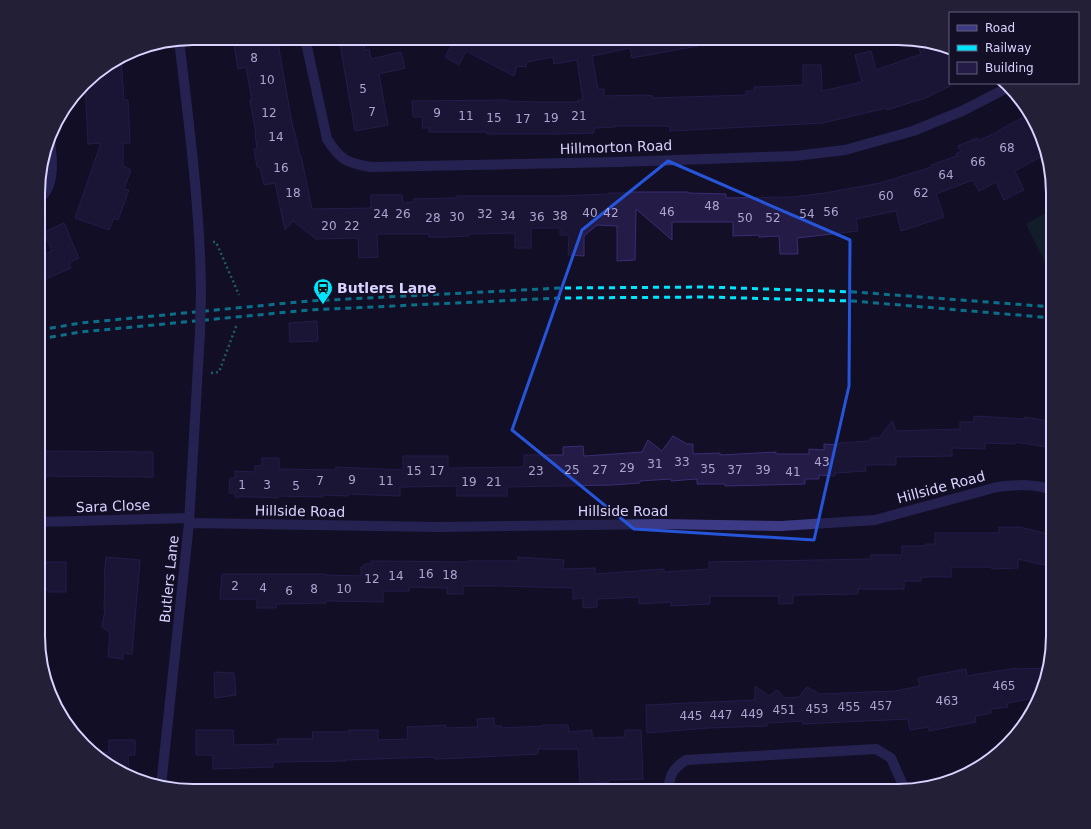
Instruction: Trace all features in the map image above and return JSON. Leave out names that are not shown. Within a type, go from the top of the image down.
[{"type":"street","name":"Butlers Lane","points":[[162,780],[189,521],[200,332],[200,237],[192,147],[180,45]]},
{"type":"street","name":"Hillmorton Road","points":[[307,45],[327,139],[336,153],[343,159],[354,164],[371,167],[626,162],[795,156],[845,150],[913,131],[962,112],[1004,90]]},
{"type":"street","points":[[45,192],[52,175],[53,165],[51,151]]},
{"type":"street","name":"Hillside Road","points":[[189,521],[440,527],[660,524],[781,526],[875,520],[997,487],[1029,485],[1046,489]]},
{"type":"street","name":"Sara Close","points":[[45,522],[189,521]]},
{"type":"street","points":[[669,784],[670,778],[676,766],[686,760],[876,749],[891,758],[902,784]]},
{"type":"path","points":[[216,242],[239,296]]},
{"type":"path","points":[[219,372],[237,324]]},
{"type":"highlighted area","points":[[668,161],[850,240],[849,386],[814,540],[634,529],[512,430],[582,230]]},
{"type":"green space","points":[[1046,213],[1046,265],[1026,224]]},
{"type":"building","points":[[234,45],[278,45],[293,129],[301,156],[312,209],[371,208],[371,195],[402,195],[403,203],[414,202],[414,199],[457,198],[457,196],[559,196],[630,192],[688,192],[726,194],[726,198],[792,197],[825,193],[880,183],[932,167],[931,165],[957,156],[956,154],[961,151],[958,146],[977,138],[978,141],[1024,117],[1035,136],[1041,156],[1015,171],[1024,190],[1004,200],[996,182],[979,191],[973,180],[936,194],[944,217],[901,231],[896,211],[856,219],[858,231],[797,238],[798,254],[780,254],[779,236],[733,236],[733,222],[672,222],[672,240],[636,209],[635,260],[617,261],[617,226],[597,225],[584,236],[584,256],[568,255],[569,235],[560,235],[560,228],[531,228],[531,248],[515,248],[515,233],[469,234],[469,236],[445,237],[429,237],[429,234],[377,234],[378,257],[359,258],[358,238],[316,239],[293,221],[285,230],[275,183],[264,185],[260,167],[257,167],[254,149],[257,149],[256,133],[246,67],[238,69]]},
{"type":"building","points":[[340,45],[364,45],[365,50],[369,49],[371,59],[401,52],[405,68],[379,74],[388,125],[355,131]]},
{"type":"building","points":[[451,45],[698,45],[632,58],[630,48],[592,56],[598,89],[604,89],[604,96],[647,95],[653,96],[653,98],[746,95],[746,91],[754,91],[754,87],[803,85],[803,65],[821,65],[822,91],[862,82],[855,55],[871,51],[876,70],[921,54],[918,46],[949,54],[950,86],[925,98],[887,110],[886,108],[823,123],[670,131],[670,126],[615,126],[594,128],[594,133],[557,134],[429,132],[429,128],[422,128],[423,117],[413,117],[412,101],[507,100],[506,101],[578,102],[578,100],[583,100],[577,60],[554,64],[553,57],[527,62],[526,67],[517,66],[514,76],[466,51],[459,65],[445,57]]},
{"type":"building","points":[[121,64],[124,100],[128,100],[130,143],[123,143],[123,166],[131,170],[124,189],[129,190],[118,220],[114,218],[109,230],[75,218],[101,143],[88,144],[85,91],[95,82]]},
{"type":"building","points":[[64,223],[79,258],[69,263],[71,268],[45,279],[45,254],[52,251],[45,232]]},
{"type":"building","points":[[317,321],[318,341],[290,342],[289,323]]},
{"type":"building","points":[[974,416],[1025,419],[1025,417],[1046,421],[1046,447],[1015,442],[1015,444],[985,443],[985,449],[952,448],[952,456],[896,457],[896,465],[865,465],[866,471],[835,473],[835,476],[819,475],[819,479],[805,479],[805,484],[725,486],[725,484],[697,484],[697,479],[671,481],[671,479],[612,485],[507,487],[507,496],[457,496],[457,486],[400,487],[400,496],[348,494],[348,496],[323,495],[323,497],[278,496],[278,498],[235,497],[235,493],[229,493],[230,478],[235,478],[235,471],[255,472],[255,466],[262,466],[262,458],[279,458],[279,469],[336,470],[336,467],[403,470],[403,456],[448,456],[448,468],[524,467],[524,455],[563,455],[563,447],[583,446],[584,456],[642,452],[648,440],[662,451],[673,436],[687,444],[693,444],[693,454],[720,453],[720,455],[776,452],[776,454],[809,454],[809,449],[824,450],[824,444],[839,445],[839,443],[870,441],[870,438],[879,438],[892,421],[896,431],[960,429],[960,422],[974,422]]},
{"type":"building","points":[[45,451],[153,452],[153,477],[45,476]]},
{"type":"building","points":[[999,527],[1019,527],[1046,533],[1046,565],[1018,559],[1018,568],[992,569],[991,567],[951,567],[951,577],[921,577],[921,581],[904,581],[904,589],[858,589],[858,594],[793,595],[793,603],[779,604],[779,596],[710,596],[710,604],[671,606],[671,602],[639,604],[639,597],[597,599],[597,607],[583,608],[583,598],[573,599],[573,588],[499,586],[463,586],[463,594],[447,594],[447,588],[409,587],[409,591],[383,591],[383,602],[326,601],[326,603],[276,604],[276,608],[257,608],[257,599],[220,599],[222,574],[326,574],[361,576],[361,567],[364,567],[364,564],[371,564],[371,561],[518,561],[518,557],[564,560],[563,569],[595,568],[595,574],[664,569],[664,572],[709,569],[709,562],[871,559],[871,555],[902,555],[902,546],[926,546],[926,544],[935,544],[935,533],[999,533]]},
{"type":"building","points":[[106,557],[140,560],[132,654],[123,653],[123,659],[108,657],[110,633],[102,627],[105,609],[104,577]]},
{"type":"building","points":[[45,562],[66,562],[66,592],[49,592],[49,590],[45,590]]},
{"type":"building","points":[[1016,668],[1042,668],[1033,698],[1007,703],[1008,707],[991,709],[991,713],[975,716],[976,722],[929,731],[929,727],[910,730],[908,719],[803,724],[803,721],[767,723],[767,726],[708,728],[647,733],[646,705],[755,700],[755,686],[769,696],[777,690],[785,698],[799,697],[807,687],[820,694],[895,691],[920,686],[918,678],[966,669],[967,676]]},
{"type":"building","points":[[214,672],[234,673],[236,695],[215,698]]},
{"type":"building","points":[[494,718],[494,726],[502,726],[502,728],[568,725],[569,732],[592,730],[592,738],[625,737],[625,730],[641,730],[643,779],[609,780],[609,782],[580,784],[578,749],[538,749],[538,754],[463,758],[435,759],[435,757],[346,761],[273,762],[273,767],[213,769],[213,755],[196,755],[196,730],[233,730],[234,745],[278,744],[277,739],[313,739],[312,732],[349,732],[349,730],[378,730],[378,740],[408,739],[407,727],[446,725],[446,728],[478,727],[477,719]]},
{"type":"building","points":[[109,740],[135,740],[135,755],[128,755],[129,770],[102,752],[109,752]]},
{"type":"railway","points":[[45,329],[81,323],[309,301],[561,288],[707,287],[855,292],[1046,306]]},
{"type":"railway","points":[[45,338],[81,332],[309,310],[560,298],[706,297],[853,301],[1046,317]]},
{"type":"place","name":"Butlers Lane","points":[[323,305]]}]
